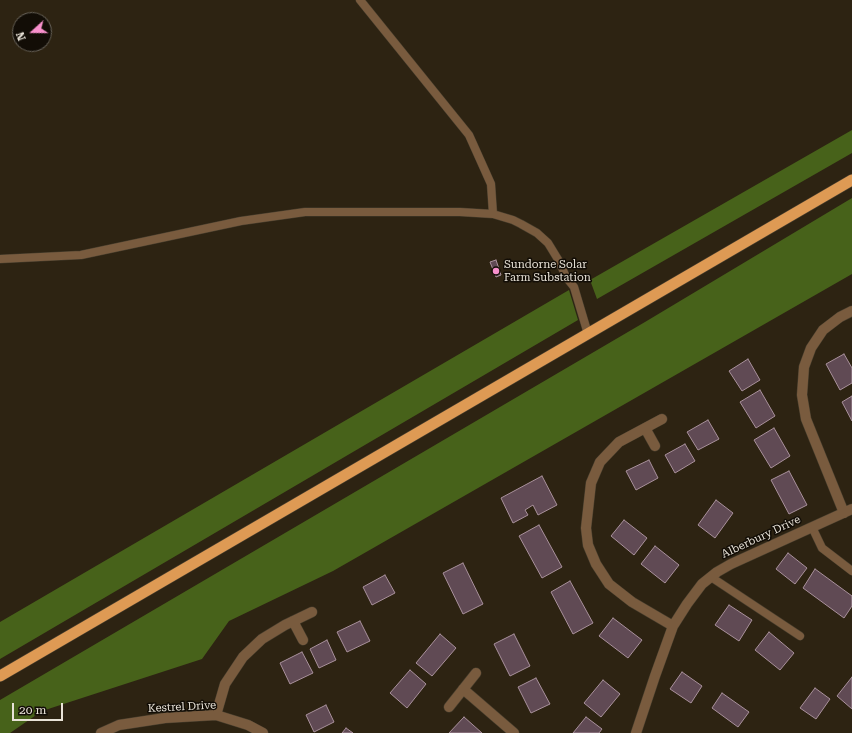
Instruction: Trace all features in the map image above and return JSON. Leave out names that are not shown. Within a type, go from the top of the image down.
[{"type":"highway","points":[[0,676],[852,180]]},
{"type":"street","points":[[848,511],[806,419],[802,395],[804,367],[811,348],[822,330],[840,317],[852,311]]},
{"type":"street","points":[[662,419],[619,442],[600,462],[591,483],[586,528],[588,545],[596,564],[609,584],[632,602],[674,626]]},
{"type":"street","points":[[645,428],[655,446]]},
{"type":"street","name":"Alberbury Drive","points":[[638,732],[655,676],[674,626],[687,604],[702,584],[717,572],[731,564],[848,511]]},
{"type":"street","points":[[216,715],[225,684],[243,658],[262,639],[285,625],[312,612]]},
{"type":"street","points":[[293,621],[304,640]]},
{"type":"street","points":[[449,707],[476,673]]},
{"type":"street","points":[[463,689],[514,733]]},
{"type":"street","name":"Kestrel Drive","points":[[101,733],[119,725],[165,718],[216,715],[248,725],[264,733]]},
{"type":"lane","points":[[360,0],[469,135],[491,184],[493,214]]},
{"type":"lane","points":[[0,260],[81,255],[241,221],[305,212],[460,212],[493,214],[521,224],[537,233],[548,243],[559,261],[566,277],[574,287],[588,334]]},
{"type":"lane","points":[[812,527],[822,548],[852,571]]},
{"type":"lane","points":[[711,577],[800,636]]},
{"type":"green space","points":[[852,130],[852,153],[597,299],[590,280]]},
{"type":"green space","points":[[852,198],[852,274],[333,571],[229,621],[202,659],[42,711],[10,733],[0,733],[0,700],[645,322]]},
{"type":"green space","points":[[569,290],[578,320],[0,659],[0,622]]},
{"type":"building","name":"Sundorne Solar Farm Substation","points":[[496,260],[501,275],[496,277],[490,262]]},
{"type":"building","points":[[844,354],[852,368],[852,383],[840,390],[826,364]]},
{"type":"building","points":[[748,359],[760,380],[742,391],[729,371]]},
{"type":"building","points":[[760,390],[775,416],[756,428],[740,402]]},
{"type":"building","points":[[852,396],[852,421],[842,402]]},
{"type":"building","points":[[708,420],[719,439],[698,450],[687,432]]},
{"type":"building","points":[[774,428],[790,456],[771,468],[754,440]]},
{"type":"building","points":[[685,444],[695,461],[675,473],[665,455]]},
{"type":"building","points":[[649,460],[658,478],[636,490],[626,471]]},
{"type":"building","points":[[789,471],[807,505],[789,514],[771,480]]},
{"type":"building","points":[[542,476],[557,505],[538,515],[533,505],[525,510],[528,515],[513,523],[501,498]]},
{"type":"building","points":[[716,500],[733,513],[715,538],[698,525]]},
{"type":"building","points":[[624,520],[647,538],[634,555],[611,536]]},
{"type":"building","points":[[539,525],[562,567],[542,578],[519,536]]},
{"type":"building","points":[[655,546],[679,565],[665,583],[641,564]]},
{"type":"building","points":[[788,553],[807,568],[795,584],[776,569]]},
{"type":"building","points":[[463,563],[483,604],[463,614],[443,573]]},
{"type":"building","points":[[815,569],[852,596],[852,606],[844,618],[803,588]]},
{"type":"building","points":[[385,575],[395,593],[372,605],[363,587]]},
{"type":"building","points":[[570,581],[593,623],[573,634],[551,592]]},
{"type":"building","points":[[729,605],[752,620],[739,641],[715,625]]},
{"type":"building","points":[[613,618],[642,640],[628,658],[599,636]]},
{"type":"building","points":[[360,621],[370,641],[347,652],[337,632]]},
{"type":"building","points":[[769,632],[794,653],[780,670],[755,650]]},
{"type":"building","points":[[440,634],[456,648],[432,676],[416,663]]},
{"type":"building","points":[[514,634],[530,666],[510,676],[494,644]]},
{"type":"building","points":[[327,640],[336,660],[319,668],[310,649]]},
{"type":"building","points":[[302,652],[313,673],[290,684],[280,663]]},
{"type":"building","points":[[410,670],[426,684],[407,708],[390,693]]},
{"type":"building","points":[[682,672],[702,686],[691,703],[670,689]]},
{"type":"building","points":[[852,677],[852,709],[837,696]]},
{"type":"building","points":[[536,678],[550,704],[531,713],[518,687]]},
{"type":"building","points":[[603,680],[620,694],[601,717],[584,703]]},
{"type":"building","points":[[815,688],[830,699],[816,719],[800,708]]},
{"type":"building","points":[[722,693],[749,712],[738,727],[712,708]]},
{"type":"building","points":[[326,705],[334,722],[314,732],[306,715]]},
{"type":"building","points":[[464,717],[482,733],[449,733]]},
{"type":"building","points":[[586,717],[602,729],[599,733],[573,733]]},
{"type":"building","points":[[346,728],[353,733],[342,733]]},
{"type":"place","name":"Sundorne Solar Farm Substation","points":[[496,271]]}]
